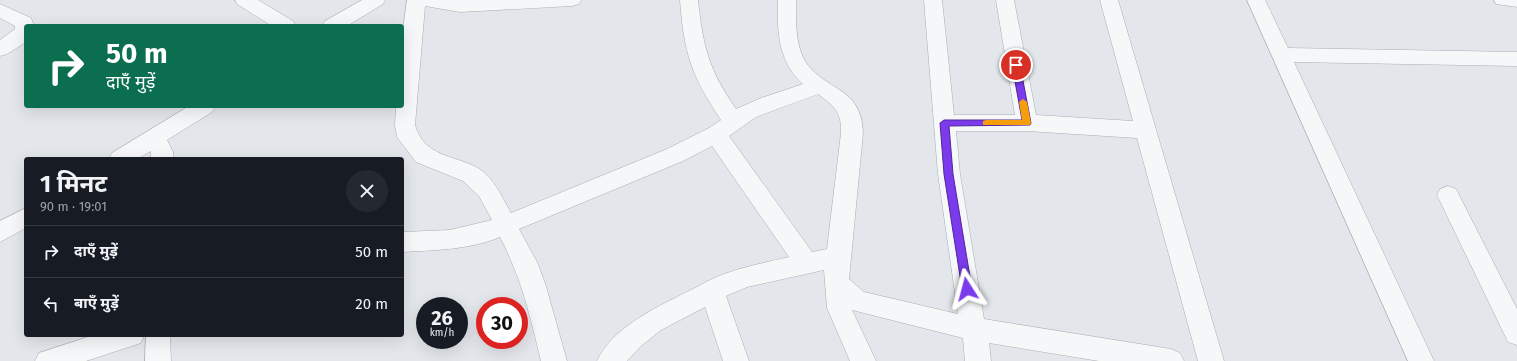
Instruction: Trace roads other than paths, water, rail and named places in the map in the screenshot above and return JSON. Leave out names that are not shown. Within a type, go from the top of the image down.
[{"type":"street","points":[[244,0],[283,24]]},
{"type":"street","points":[[335,24],[376,0]]},
{"type":"street","points":[[416,0],[406,64],[405,125],[408,137],[424,156],[471,175],[488,190],[504,225],[525,262],[554,361]]},
{"type":"street","points":[[428,0],[460,6],[572,0]]},
{"type":"street","points":[[689,0],[698,58],[725,128],[807,264]]},
{"type":"street","points":[[788,0],[789,42],[797,64],[820,86],[845,106],[851,116],[852,133],[836,273],[839,308],[863,361]]},
{"type":"street","points":[[933,0],[949,174],[971,318],[975,329],[978,361]]},
{"type":"street","points":[[1006,0],[1027,123]]},
{"type":"street","points":[[1109,0],[1210,361]]},
{"type":"street","points":[[1256,0],[1421,361]]},
{"type":"street","points":[[1503,0],[1517,1]]},
{"type":"street","points":[[0,10],[24,22],[24,24]]},
{"type":"street","points":[[0,49],[21,36],[24,31]]},
{"type":"street","points":[[1281,55],[1517,59]]},
{"type":"street","points":[[404,242],[450,240],[469,237],[504,225],[576,194],[646,168],[725,128],[749,112],[768,103],[820,86]]},
{"type":"street","points":[[123,157],[202,108]]},
{"type":"street","points":[[944,123],[1027,123],[1146,130]]},
{"type":"street","points":[[154,138],[162,152],[162,157]]},
{"type":"street","points":[[1448,195],[1517,334]]},
{"type":"street","points":[[0,232],[24,218]]},
{"type":"street","points":[[610,361],[632,338],[652,322],[712,291],[747,277],[838,257]]},
{"type":"street","points":[[837,283],[850,297],[859,302],[975,329],[1171,361]]},
{"type":"street","points":[[712,291],[736,361]]},
{"type":"street","points":[[48,361],[126,337]]},
{"type":"street","points":[[158,337],[158,361]]}]
